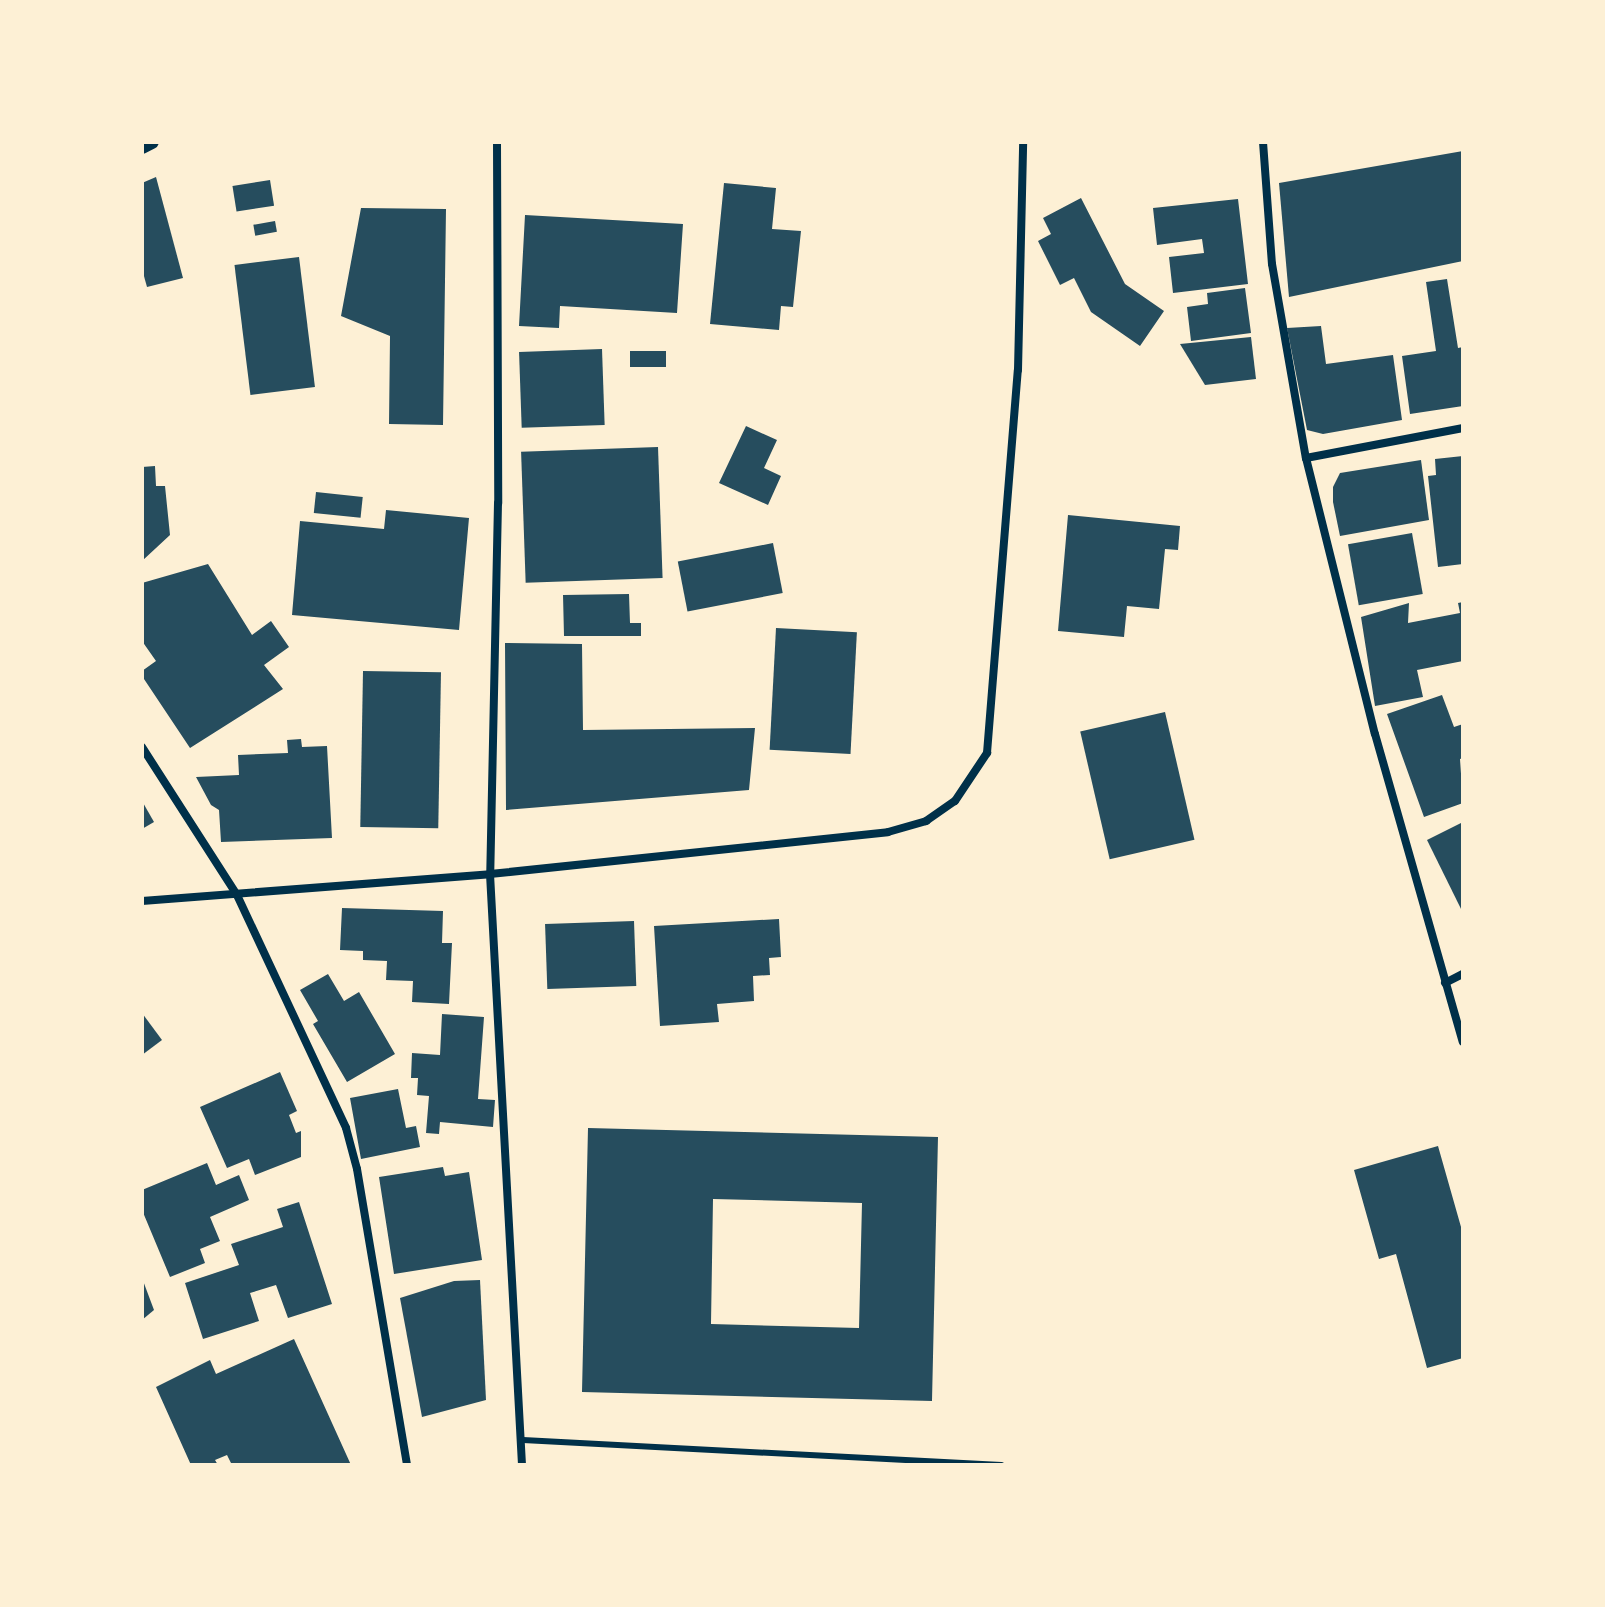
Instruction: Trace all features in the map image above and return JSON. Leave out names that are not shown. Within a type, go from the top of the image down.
[{"type":"street","points":[[142,147],[152,142]]},
{"type":"street","points":[[497,142],[498,503],[490,874],[522,1465]]},
{"type":"street","points":[[142,901],[490,874],[888,832],[926,821],[943,811],[973,778],[987,753],[1018,370],[1023,142]]},
{"type":"street","points":[[1263,142],[1272,264],[1306,458],[1375,734],[1463,1042]]},
{"type":"street","points":[[1306,458],[1463,428]]},
{"type":"street","points":[[142,747],[237,895],[346,1128],[357,1169],[407,1465]]},
{"type":"street","points":[[1445,983],[1463,974]]},
{"type":"lane","points":[[523,1440],[1001,1465]]},
{"type":"building","points":[[1463,151],[1463,261],[1289,297],[1279,183]]},
{"type":"building","points":[[156,177],[183,278],[147,287],[142,269],[142,183]]},
{"type":"building","points":[[270,180],[274,206],[237,212],[232,186]]},
{"type":"building","points":[[724,183],[776,188],[772,229],[801,231],[793,307],[781,306],[779,330],[710,324]]},
{"type":"building","points":[[1081,198],[1125,284],[1164,311],[1140,346],[1091,312],[1074,278],[1060,285],[1038,241],[1051,234],[1043,218]]},
{"type":"building","points":[[1238,199],[1248,284],[1173,293],[1169,257],[1204,253],[1202,239],[1157,245],[1153,208]]},
{"type":"building","points":[[361,208],[446,209],[443,425],[389,424],[390,336],[341,316]]},
{"type":"building","points":[[525,215],[683,224],[677,313],[560,306],[559,328],[519,326]]},
{"type":"building","points":[[275,221],[277,232],[255,236],[253,225]]},
{"type":"building","points":[[299,257],[315,387],[250,395],[234,265]]},
{"type":"building","points":[[1447,279],[1458,348],[1463,347],[1463,406],[1410,414],[1402,356],[1436,351],[1426,282]]},
{"type":"building","points":[[1245,288],[1251,333],[1191,341],[1187,307],[1208,304],[1207,293]]},
{"type":"building","points":[[1321,326],[1326,364],[1393,355],[1402,420],[1323,434],[1307,430],[1287,328]]},
{"type":"building","points":[[1251,337],[1256,379],[1205,385],[1180,344]]},
{"type":"building","points":[[602,349],[605,425],[522,428],[519,352]]},
{"type":"building","points":[[630,351],[666,351],[666,367],[630,367]]},
{"type":"building","points":[[746,426],[777,440],[764,468],[781,476],[768,505],[719,483]]},
{"type":"building","points":[[658,447],[663,578],[526,583],[521,452]]},
{"type":"building","points":[[1463,456],[1463,564],[1438,567],[1428,476],[1436,475],[1435,459]]},
{"type":"building","points":[[1421,460],[1429,520],[1340,536],[1333,487],[1340,473]]},
{"type":"building","points":[[155,466],[156,486],[165,486],[170,535],[142,561],[142,467]]},
{"type":"building","points":[[316,492],[363,497],[361,518],[314,513]]},
{"type":"building","points":[[386,510],[469,518],[459,630],[292,615],[300,521],[384,529]]},
{"type":"building","points":[[1068,515],[1180,526],[1178,550],[1165,549],[1159,609],[1127,606],[1124,637],[1058,631]]},
{"type":"building","points":[[1412,533],[1423,594],[1359,605],[1348,544]]},
{"type":"building","points":[[773,543],[783,593],[688,612],[678,562]]},
{"type":"building","points":[[208,564],[252,635],[271,621],[289,647],[264,665],[283,689],[190,748],[142,676],[142,671],[156,661],[142,641],[142,583]]},
{"type":"building","points":[[629,594],[630,623],[641,623],[641,636],[564,636],[563,595]]},
{"type":"building","points":[[1463,602],[1463,661],[1417,670],[1423,697],[1375,706],[1361,617],[1409,603],[1408,623],[1460,613],[1458,603]]},
{"type":"building","points":[[776,628],[857,632],[851,754],[770,750]]},
{"type":"building","points":[[505,643],[582,644],[583,730],[755,728],[749,790],[506,810]]},
{"type":"building","points":[[363,671],[441,672],[438,828],[360,827]]},
{"type":"building","points":[[1442,695],[1454,727],[1463,724],[1463,758],[1460,759],[1463,803],[1424,817],[1387,714]]},
{"type":"building","points":[[1165,712],[1194,840],[1110,859],[1080,732]]},
{"type":"building","points":[[301,739],[302,747],[327,746],[332,838],[221,842],[219,810],[211,805],[196,777],[239,775],[238,755],[288,753],[287,740]]},
{"type":"building","points":[[142,801],[154,822],[142,829]]},
{"type":"building","points":[[1463,822],[1463,913],[1427,840]]},
{"type":"building","points":[[342,908],[443,911],[442,943],[452,943],[449,1004],[412,1002],[413,981],[386,980],[387,961],[363,960],[363,951],[340,950]]},
{"type":"building","points":[[779,919],[781,957],[769,958],[770,975],[753,976],[754,1001],[717,1004],[719,1022],[660,1026],[654,926]]},
{"type":"building","points":[[634,921],[636,986],[547,989],[545,924]]},
{"type":"building","points":[[328,974],[344,1001],[359,992],[395,1054],[347,1082],[313,1024],[318,1021],[300,990]]},
{"type":"building","points":[[142,1013],[162,1040],[142,1055]]},
{"type":"building","points":[[442,1014],[484,1017],[478,1099],[495,1100],[493,1127],[440,1122],[439,1134],[426,1133],[429,1096],[417,1095],[418,1078],[411,1078],[412,1053],[440,1055]]},
{"type":"building","points":[[280,1072],[297,1111],[289,1115],[296,1133],[301,1131],[301,1157],[255,1175],[249,1159],[227,1168],[200,1107]]},
{"type":"building","points":[[398,1089],[406,1128],[416,1126],[420,1147],[361,1159],[350,1098]]},
{"type":"building","points":[[588,1128],[938,1137],[932,1401],[582,1392]],"holes":[[[713,1199],[862,1203],[859,1328],[711,1324]]]},
{"type":"building","points":[[1438,1146],[1463,1234],[1463,1358],[1427,1368],[1396,1254],[1379,1259],[1354,1170]]},
{"type":"building","points":[[207,1163],[216,1185],[239,1175],[249,1200],[210,1217],[220,1241],[200,1249],[205,1263],[170,1277],[142,1210],[142,1190]]},
{"type":"building","points":[[443,1167],[445,1176],[469,1172],[482,1260],[394,1274],[379,1177]]},
{"type":"building","points":[[299,1202],[332,1304],[288,1318],[276,1285],[250,1293],[259,1321],[203,1339],[185,1283],[239,1265],[231,1244],[283,1227],[277,1209]]},
{"type":"building","points":[[142,1278],[154,1310],[142,1320]]},
{"type":"building","points":[[480,1280],[486,1400],[422,1417],[400,1298],[454,1281]]},
{"type":"building","points":[[294,1339],[351,1465],[232,1465],[227,1455],[215,1460],[218,1465],[191,1465],[156,1387],[210,1360],[216,1374]]}]
